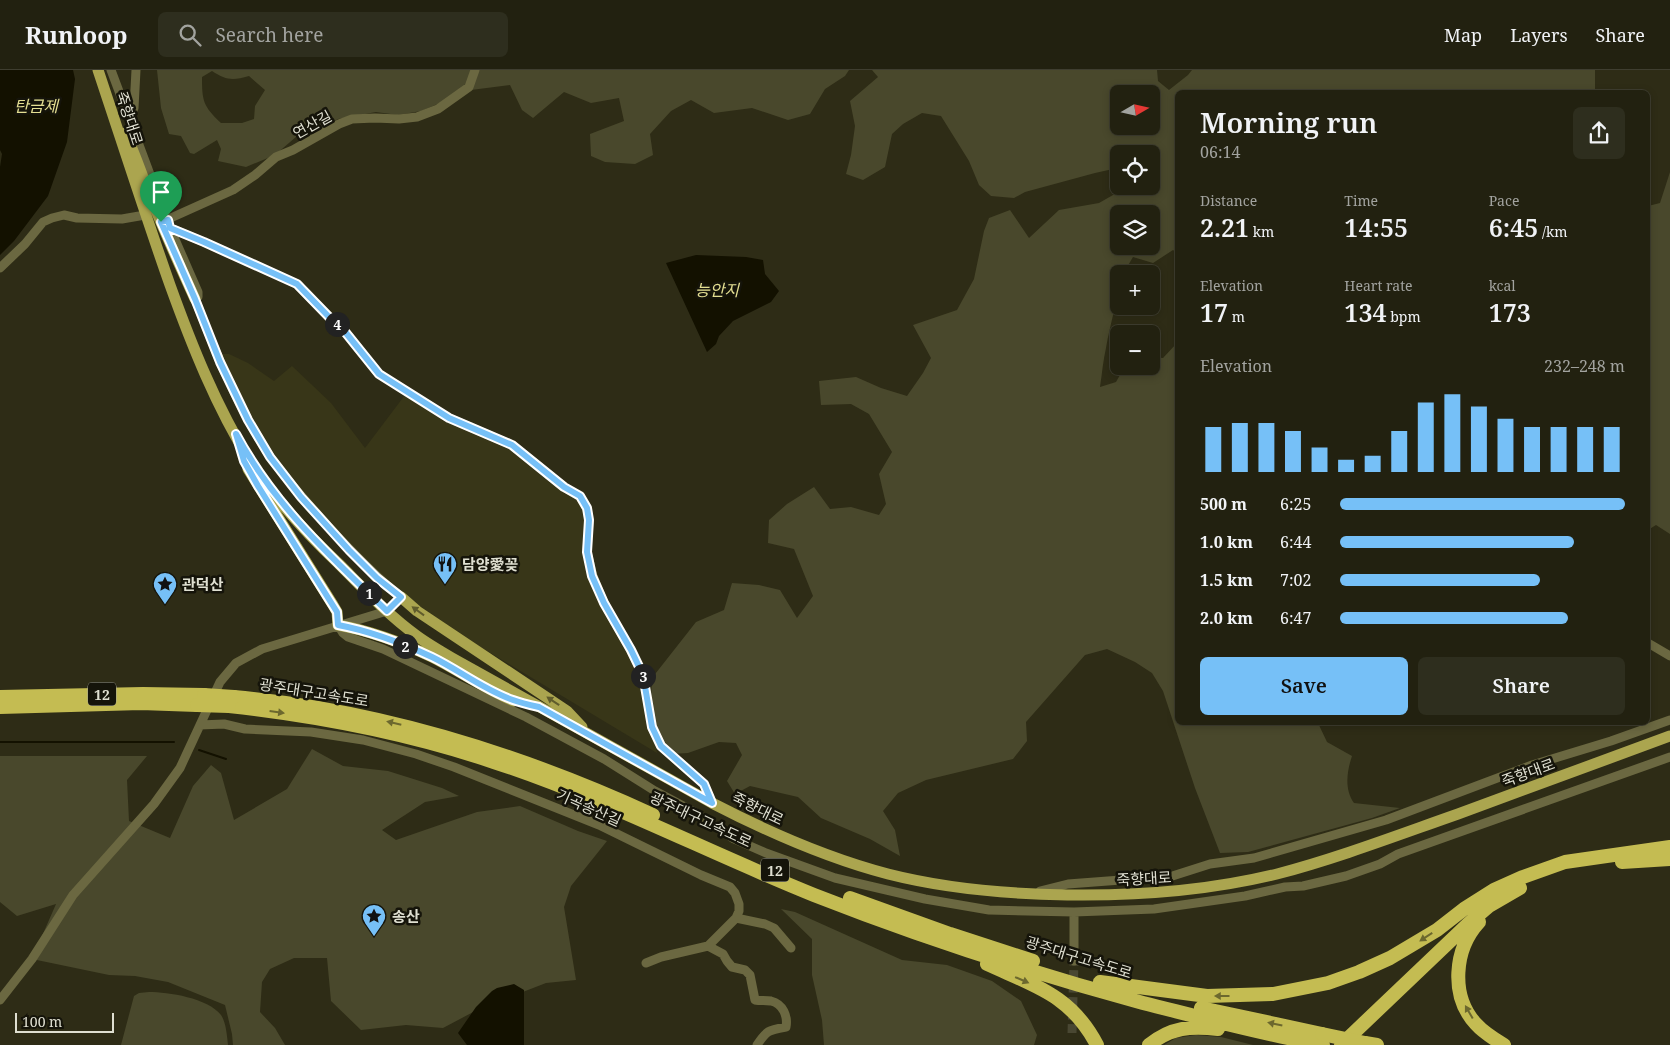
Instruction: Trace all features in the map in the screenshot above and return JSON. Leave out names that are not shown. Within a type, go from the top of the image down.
[{"type":"highway","name":"광주대구고속도로","points":[[0,697],[143,694],[231,702],[271,700],[392,722],[500,753],[625,802],[760,864],[950,934],[1100,982],[1323,1042]]},
{"type":"highway","name":"광주대구고속도로","points":[[0,706],[200,700]]},
{"type":"highway","name":"광주대구고속도로","points":[[231,702],[338,722],[442,746],[495,762],[620,811],[815,895],[946,944],[1096,990],[1268,1034],[1323,1042],[1371,1044]]},
{"type":"highway","points":[[1341,1045],[1468,924],[1523,877],[1565,862],[1670,847]]},
{"type":"highway","points":[[1100,982],[1207,996],[1273,994],[1328,983],[1390,958],[1437,930],[1464,909],[1494,890],[1587,865],[1670,859]]},
{"type":"highway","points":[[1323,1042],[1464,919],[1513,886]]},
{"type":"highway","points":[[1504,1045],[1490,1037],[1475,1024],[1464,1006],[1459,986],[1458,966],[1464,944],[1475,927],[1513,886]]},
{"type":"highway","points":[[946,944],[1046,990],[1062,1000],[1089,1030],[1097,1045]]},
{"type":"highway","points":[[1149,1045],[1163,1034],[1192,1027],[1268,1034]]},
{"type":"main road","name":"죽향대로","points":[[98,70],[145,215],[190,341],[221,408],[251,461],[277,498],[317,544],[387,611],[416,635],[452,658],[712,803],[744,820],[808,848],[886,874],[980,890],[1028,894],[1145,894],[1193,890],[1276,874],[1377,843],[1670,736]]},
{"type":"main road","points":[[109,103],[134,151],[166,224],[195,299]]},
{"type":"main road","points":[[236,434],[244,461],[337,612],[338,625],[360,629],[421,652],[500,694],[513,700],[539,707]]},
{"type":"main road","points":[[401,597],[417,610],[567,711],[588,734]]},
{"type":"street","points":[[112,70],[166,224],[297,284],[346,333],[379,374],[449,418],[512,445],[564,487],[580,496],[587,508],[589,520],[587,552],[592,576],[604,603],[643,675],[652,727],[661,746],[704,784],[712,803]]},
{"type":"street","points":[[129,118],[134,108],[136,70]]},
{"type":"street","name":"연산길","points":[[166,224],[233,190],[276,158],[339,124],[352,119],[417,117],[438,109],[469,87],[475,70]]},
{"type":"street","points":[[0,268],[25,244],[43,222],[52,218],[64,215],[77,218],[122,219],[145,215]]},
{"type":"street","points":[[0,1000],[32,959],[72,895],[154,804],[180,768],[220,682],[236,663],[262,649],[387,611],[401,597],[373,574],[349,550],[301,497],[270,457],[248,420],[220,362],[195,299]]},
{"type":"street","points":[[338,625],[348,637],[392,653],[535,722],[604,759],[655,791],[698,814],[734,839],[766,853],[835,878],[926,899],[990,910],[1074,912],[1154,909],[1245,896],[1285,887],[1303,886],[1346,876],[1380,864],[1398,854],[1670,756]]},
{"type":"street","points":[[1650,644],[1670,656]]},
{"type":"street","points":[[1028,894],[1068,884],[1163,879],[1210,864],[1254,858],[1386,820],[1532,765],[1611,742],[1670,720]]},
{"type":"street","name":"기곡송산길","points":[[200,725],[224,724],[245,729],[280,730],[363,740],[416,754],[454,767],[599,825],[701,875],[725,884],[735,893],[739,904],[736,918]]},
{"type":"street","points":[[1074,912],[1074,961]]},
{"type":"street","points":[[646,963],[661,957],[708,946],[736,918],[765,924],[774,928],[790,948]]},
{"type":"street","points":[[708,946],[723,954],[732,967],[745,970],[750,975],[755,1000],[771,1001],[778,1004],[784,1011],[787,1020],[786,1027],[770,1030],[764,1034],[757,1045]]},
{"type":"shaded area","points":[[157,70],[849,70],[845,76],[825,89],[810,114],[788,120],[752,108],[714,113],[691,100],[671,111],[650,134],[653,155],[635,164],[605,162],[591,156],[590,134],[624,121],[619,98],[591,103],[564,92],[533,118],[522,110],[510,85],[471,90],[421,111],[398,115],[376,112],[338,119],[316,132],[304,130],[275,155],[246,167],[218,161],[221,149],[217,140],[194,154],[190,153],[181,136],[169,134],[161,108]],"holes":[[[212,71],[229,79],[249,76],[265,90],[255,106],[254,119],[242,123],[221,123],[210,112],[203,98],[202,77]]]},
{"type":"shaded area","points":[[872,70],[1157,70],[1158,81],[1169,90],[1192,70],[1595,70],[1595,90],[1175,90],[1175,252],[1173,250],[1153,263],[1133,257],[1128,265],[1110,265],[1110,315],[1113,315],[1100,387],[1116,382],[1120,375],[1160,375],[1160,358],[1163,358],[1175,345],[1175,725],[1319,725],[1327,742],[1352,756],[1347,780],[1349,792],[1354,803],[1400,808],[1372,818],[1248,852],[1220,853],[1195,788],[1163,691],[1152,673],[1135,662],[1107,649],[1085,655],[1026,722],[1027,741],[1013,759],[926,780],[898,793],[883,811],[895,830],[900,856],[870,839],[821,818],[798,797],[750,786],[735,794],[727,781],[742,755],[736,743],[719,742],[688,753],[671,754],[656,728],[651,700],[652,678],[696,622],[724,610],[732,583],[759,585],[780,590],[797,618],[813,596],[794,549],[768,543],[769,520],[787,504],[814,487],[830,509],[851,507],[879,515],[886,504],[879,474],[892,452],[869,414],[851,404],[821,405],[819,381],[856,377],[881,388],[907,396],[931,358],[913,325],[957,310],[974,279],[984,231],[989,218],[1010,210],[1029,238],[1059,210],[1099,203],[1113,195],[1160,195],[1160,145],[1110,145],[1110,170],[1025,192],[1014,198],[991,196],[979,185],[969,161],[941,116],[922,113],[903,124],[892,134],[885,167],[863,180],[846,174],[855,126],[850,101],[878,77]]},
{"type":"shaded area","points":[[1670,172],[1670,534],[1656,525],[1650,529],[1650,206],[1660,203]]},
{"type":"shaded area","points":[[221,354],[229,354],[248,363],[274,381],[292,366],[331,403],[365,448],[405,395],[444,421],[509,446],[578,498],[585,509],[585,551],[641,675],[657,753],[422,612],[372,569],[326,520],[273,455],[253,420]]},
{"type":"shaded area","points":[[312,749],[343,766],[388,771],[442,788],[459,796],[425,802],[382,830],[396,840],[477,812],[520,806],[578,831],[607,841],[571,886],[564,907],[576,980],[546,983],[477,1010],[443,1028],[406,1025],[361,1030],[331,1001],[327,958],[294,958],[270,969],[262,982],[260,1012],[275,1028],[285,1045],[233,1045],[225,1005],[168,982],[135,976],[109,975],[32,959],[56,904],[17,916],[0,902],[0,756],[147,756],[127,780],[129,821],[170,838],[193,786],[211,765],[221,773],[234,820],[287,789]]},
{"type":"shaded area","points":[[781,909],[795,912],[902,960],[947,965],[992,981],[1021,1001],[1037,1035],[1034,1045],[824,1045],[822,1020],[812,975],[812,939]]},
{"type":"shaded area","points":[[149,992],[187,997],[198,1000],[215,1009],[224,1021],[228,1045],[121,1045],[134,996],[139,993]]},
{"type":"shaded area","points":[[1196,1035],[1221,1037],[1253,1045],[1164,1045],[1176,1038]]},
{"type":"water","name":"탄금제","points":[[0,70],[73,70],[75,79],[67,142],[48,196],[14,241],[0,255],[0,167],[2,154],[0,150]]},
{"type":"water","name":"능안지","points":[[696,255],[746,257],[763,260],[765,274],[779,291],[771,302],[733,321],[719,336],[716,344],[707,352],[666,263]]},
{"type":"water","points":[[514,984],[524,990],[524,1045],[467,1045],[458,1033],[476,1007],[492,991]]},
{"type":"waterway","points":[[0,742],[174,742]]},
{"type":"waterway","points":[[199,750],[226,759]]},
{"type":"tunnel","points":[[1072,1033],[1074,961]]},
{"type":"place","name":"담양愛꽂","points":[[445,585]]},
{"type":"place","name":"관덕산","points":[[165,605]]},
{"type":"place","name":"송산","points":[[374,937]]},
{"type":"route","points":[[168,220],[170,228],[297,284],[346,333],[379,374],[449,418],[512,445],[564,487],[580,496],[587,508],[589,520],[587,552],[592,576],[604,603],[643,675],[652,727],[661,746],[704,784],[712,803],[539,707],[513,700],[421,652],[360,629],[338,625],[337,612],[333,605],[244,461],[236,434],[251,461],[277,498],[317,544],[387,611],[401,597],[377,578],[349,550],[301,497],[270,457],[248,420],[220,362],[161,222],[168,220]]}]
